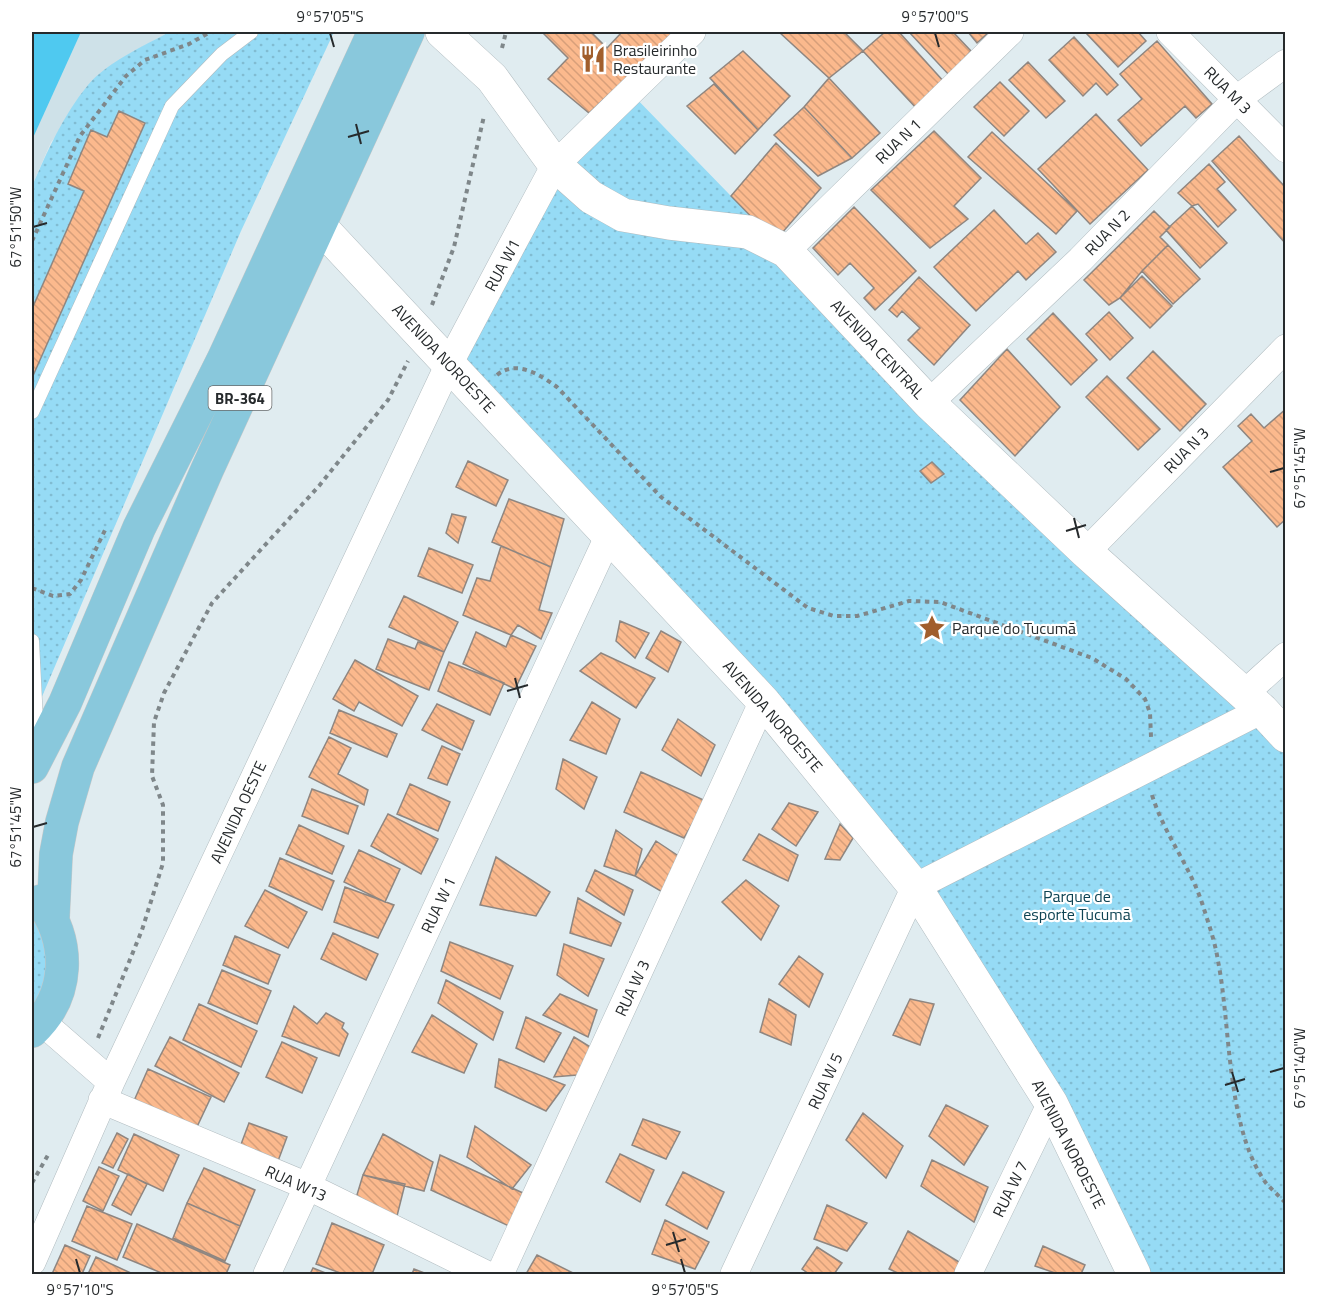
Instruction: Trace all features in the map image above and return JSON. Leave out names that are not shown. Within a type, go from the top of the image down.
[{"type":"main road","name":"BR-364","points":[[35,762],[64,703],[139,528],[224,357],[374,32]]},
{"type":"main road","name":"BR-364","points":[[53,917],[56,854],[62,822],[78,767],[115,676],[408,32]]},
{"type":"main road","name":"BR-364","points":[[32,891],[53,917],[60,935],[63,972],[56,998],[37,1026]]},
{"type":"street","name":"AVENIDA CENTRAL","points":[[442,32],[492,78],[555,165],[591,197],[623,214],[669,224],[748,232],[786,251],[929,403],[1086,552],[1253,702],[1286,736]]},
{"type":"street","name":"RUA W1","points":[[449,364],[555,165],[692,32]]},
{"type":"street","name":"RUA N 1","points":[[786,251],[1010,32]]},
{"type":"street","name":"RUA M 3","points":[[1170,32],[1286,148]]},
{"type":"street","name":"RUA N 2","points":[[929,403],[1080,260],[1237,99],[1286,63]]},
{"type":"street","name":"AVENIDA NOROESTE","points":[[319,225],[763,701],[915,887],[1051,1103],[1134,1275]]},
{"type":"street","name":"RUA N 3","points":[[1086,552],[1286,348]]},
{"type":"street","name":"AVENIDA OESTE","points":[[32,1262],[107,1091],[449,364]]},
{"type":"street","name":"RUA W 1","points":[[267,1275],[609,535]]},
{"type":"street","points":[[915,887],[1150,767],[1253,702],[1286,656]]},
{"type":"street","name":"RUA W 3","points":[[501,1275],[763,701]]},
{"type":"street","name":"RUA W 5","points":[[734,1275],[915,887]]},
{"type":"street","name":"RUA W13","points":[[37,1026],[89,1063],[107,1091],[307,1186],[486,1275]]},
{"type":"street","name":"RUA W 7","points":[[968,1275],[1051,1103]]},
{"type":"lane","points":[[32,412],[172,106],[222,54],[251,32]]},
{"type":"lane","points":[[32,641],[35,762]]},
{"type":"path","points":[[32,241],[80,136],[126,76],[144,60],[189,44],[210,32]]},
{"type":"path","points":[[89,1063],[142,930],[163,863],[163,805],[152,776],[154,722],[164,693],[212,603],[319,486],[388,400],[421,334],[454,247],[492,78],[507,32]]},
{"type":"path","points":[[476,393],[503,371],[521,368],[538,374],[557,387],[661,497],[808,608],[834,616],[857,616],[909,602],[940,602],[1092,658],[1126,679],[1144,699],[1152,730],[1150,790],[1160,821],[1202,900],[1218,960],[1239,1114],[1248,1147],[1266,1182],[1286,1203]]},
{"type":"path","points":[[32,1183],[50,1152]]},
{"type":"shaded area","points":[[32,32],[169,32],[124,57],[51,142],[32,186]]},
{"type":"shaded area","points":[[32,32],[81,32],[32,140]]},
{"type":"green space","points":[[169,32],[334,32],[241,231],[32,720],[32,186],[63,121],[88,85],[115,62]]},
{"type":"green space","name":"Parque do Tucumã","points":[[630,92],[761,227],[1286,736],[1285,1274],[1134,1274],[915,887],[449,364],[555,165]]},
{"type":"green space","points":[[32,919],[43,932],[52,967],[32,1020]]},
{"type":"building","points":[[542,32],[591,32],[607,48],[622,32],[676,32],[589,113],[548,79],[568,58]]},
{"type":"building","points":[[779,32],[844,32],[863,51],[829,78]]},
{"type":"building","points":[[885,32],[899,32],[945,83],[917,109],[863,51]]},
{"type":"building","points":[[909,32],[953,32],[971,51],[949,75]]},
{"type":"building","points":[[968,32],[989,32],[977,43]]},
{"type":"building","points":[[1085,32],[1138,32],[1146,41],[1118,67]]},
{"type":"building","points":[[1074,37],[1118,85],[1107,95],[1096,83],[1083,96],[1049,60]]},
{"type":"building","points":[[1157,41],[1212,104],[1196,118],[1185,106],[1141,146],[1118,120],[1142,99],[1120,74]]},
{"type":"building","points":[[743,51],[790,96],[758,130],[710,78]]},
{"type":"building","points":[[1028,62],[1065,101],[1046,118],[1009,80]]},
{"type":"building","points":[[829,78],[880,133],[852,158],[804,107]]},
{"type":"building","points":[[1000,82],[1029,111],[1004,136],[974,107]]},
{"type":"building","points":[[714,84],[758,130],[735,154],[687,106]]},
{"type":"building","points":[[804,107],[852,158],[818,176],[774,135]]},
{"type":"building","points":[[119,111],[145,123],[32,378],[32,309],[84,191],[68,184],[91,130],[107,137]]},
{"type":"building","points":[[1096,114],[1148,170],[1090,224],[1038,169]]},
{"type":"building","points":[[934,131],[981,178],[954,206],[968,219],[930,248],[871,190]]},
{"type":"building","points":[[992,132],[1077,211],[1056,234],[968,157]]},
{"type":"building","points":[[1239,136],[1286,188],[1286,244],[1212,161]]},
{"type":"building","points":[[776,143],[821,188],[775,241],[731,196]]},
{"type":"building","points":[[1209,164],[1225,182],[1217,189],[1236,210],[1218,227],[1198,204],[1192,206],[1178,193]]},
{"type":"building","points":[[1192,206],[1227,243],[1200,268],[1166,230]]},
{"type":"building","points":[[854,207],[916,271],[875,310],[864,298],[874,288],[850,263],[838,275],[813,248]]},
{"type":"building","points":[[994,210],[1026,244],[1038,233],[1056,252],[1026,280],[1018,271],[976,311],[934,267]]},
{"type":"building","points":[[1154,211],[1170,227],[1160,237],[1168,245],[1142,271],[1120,298],[1109,305],[1084,280]]},
{"type":"building","points":[[1168,245],[1200,279],[1173,304],[1142,271]]},
{"type":"building","points":[[1142,276],[1172,306],[1150,328],[1120,298]]},
{"type":"building","points":[[919,277],[970,325],[934,365],[908,340],[920,328],[902,311],[897,317],[889,310]]},
{"type":"building","points":[[1109,312],[1133,338],[1110,360],[1086,334]]},
{"type":"building","points":[[1053,313],[1097,360],[1071,385],[1027,339]]},
{"type":"building","points":[[1007,349],[1060,407],[1015,456],[960,400]]},
{"type":"building","points":[[1153,351],[1206,404],[1180,431],[1127,378]]},
{"type":"building","points":[[1107,376],[1160,429],[1138,450],[1086,397]]},
{"type":"building","points":[[1286,409],[1286,519],[1277,527],[1223,467],[1252,441],[1238,426],[1251,414],[1264,428]]},
{"type":"building","points":[[468,461],[508,480],[496,506],[456,487]]},
{"type":"building","points":[[932,462],[944,474],[931,483],[920,471]]},
{"type":"building","points":[[509,499],[564,519],[551,567],[492,542]]},
{"type":"building","points":[[452,514],[466,517],[458,543],[446,533]]},
{"type":"building","points":[[501,546],[551,567],[539,610],[552,613],[541,639],[518,625],[511,635],[463,615],[477,578],[490,581]]},
{"type":"building","points":[[429,548],[473,565],[462,593],[418,576]]},
{"type":"building","points":[[404,596],[458,622],[444,652],[389,627]]},
{"type":"building","points":[[620,621],[649,633],[635,658],[616,641]]},
{"type":"building","points":[[661,631],[681,642],[668,672],[646,658]]},
{"type":"building","points":[[476,632],[506,647],[511,635],[536,646],[515,689],[463,664]]},
{"type":"building","points":[[388,639],[415,649],[418,642],[444,652],[429,690],[376,669]]},
{"type":"building","points":[[601,653],[655,678],[636,708],[580,671]]},
{"type":"building","points":[[355,660],[418,696],[402,726],[359,702],[354,711],[333,699]]},
{"type":"building","points":[[449,662],[504,683],[490,715],[438,691]]},
{"type":"building","points":[[592,702],[620,719],[606,754],[570,740]]},
{"type":"building","points":[[437,704],[474,721],[462,750],[422,730]]},
{"type":"building","points":[[339,710],[397,734],[387,757],[330,733]]},
{"type":"building","points":[[678,719],[715,745],[701,776],[662,750]]},
{"type":"building","points":[[329,737],[351,748],[338,774],[368,790],[364,805],[309,777]]},
{"type":"building","points":[[442,746],[460,754],[447,785],[428,778]]},
{"type":"building","points":[[563,759],[597,777],[584,809],[556,789]]},
{"type":"building","points":[[641,772],[706,801],[684,838],[624,812]]},
{"type":"building","points":[[410,784],[450,802],[438,831],[397,814]]},
{"type":"building","points":[[312,789],[358,806],[348,834],[302,816]]},
{"type":"building","points":[[789,803],[818,812],[796,846],[772,829]]},
{"type":"building","points":[[388,814],[438,839],[421,874],[371,846]]},
{"type":"building","points":[[840,824],[853,838],[840,860],[825,859]]},
{"type":"building","points":[[299,825],[344,846],[332,874],[286,854]]},
{"type":"building","points":[[616,830],[642,849],[635,876],[604,866]]},
{"type":"building","points":[[759,834],[798,855],[788,881],[743,860]]},
{"type":"building","points":[[656,841],[680,857],[664,893],[635,876]]},
{"type":"building","points":[[359,850],[400,869],[385,902],[344,882]]},
{"type":"building","points":[[496,857],[550,892],[536,916],[480,905]]},
{"type":"building","points":[[280,858],[334,881],[322,910],[269,886]]},
{"type":"building","points":[[595,870],[633,890],[624,915],[586,891]]},
{"type":"building","points":[[746,880],[779,906],[761,940],[722,902]]},
{"type":"building","points":[[345,887],[394,905],[378,938],[334,922]]},
{"type":"building","points":[[265,890],[307,912],[288,948],[245,926]]},
{"type":"building","points":[[578,898],[621,923],[611,946],[570,933]]},
{"type":"building","points":[[333,933],[378,954],[366,980],[321,959]]},
{"type":"building","points":[[235,936],[280,955],[268,984],[223,965]]},
{"type":"building","points":[[450,942],[513,966],[500,999],[441,971]]},
{"type":"building","points":[[564,944],[604,959],[588,996],[557,975]]},
{"type":"building","points":[[799,956],[823,974],[809,1007],[779,984]]},
{"type":"building","points":[[222,970],[271,991],[257,1024],[208,1003]]},
{"type":"building","points":[[446,980],[503,1012],[493,1040],[438,1003]]},
{"type":"building","points":[[560,994],[597,1010],[588,1037],[543,1015]]},
{"type":"building","points":[[769,999],[796,1015],[791,1045],[760,1032]]},
{"type":"building","points":[[910,999],[934,1004],[920,1045],[893,1035]]},
{"type":"building","points":[[199,1004],[257,1031],[241,1067],[183,1040]]},
{"type":"building","points":[[294,1006],[317,1024],[326,1013],[344,1023],[342,1028],[348,1034],[339,1056],[282,1036]]},
{"type":"building","points":[[432,1015],[477,1044],[464,1073],[412,1052]]},
{"type":"building","points":[[526,1017],[561,1033],[544,1062],[516,1048]]},
{"type":"building","points":[[170,1037],[239,1073],[224,1102],[155,1066]]},
{"type":"building","points":[[574,1037],[592,1048],[577,1075],[554,1077]]},
{"type":"building","points":[[282,1042],[317,1058],[302,1093],[266,1077]]},
{"type":"building","points":[[499,1059],[565,1085],[546,1111],[495,1087]]},
{"type":"building","points":[[148,1069],[211,1097],[195,1131],[133,1103]]},
{"type":"building","points":[[946,1105],[988,1126],[964,1165],[929,1136]]},
{"type":"building","points":[[863,1113],[903,1146],[886,1178],[846,1140]]},
{"type":"building","points":[[643,1119],[680,1132],[666,1159],[632,1145]]},
{"type":"building","points":[[249,1123],[287,1137],[275,1169],[237,1155]]},
{"type":"building","points":[[475,1126],[531,1165],[512,1189],[467,1157]]},
{"type":"building","points":[[117,1133],[128,1139],[113,1168],[102,1163]]},
{"type":"building","points":[[134,1134],[179,1155],[163,1191],[118,1170]]},
{"type":"building","points":[[383,1134],[433,1162],[424,1191],[363,1175]]},
{"type":"building","points":[[620,1154],[654,1170],[640,1202],[606,1182]]},
{"type":"building","points":[[440,1155],[525,1194],[511,1227],[431,1190]]},
{"type":"building","points":[[932,1160],[988,1187],[974,1222],[921,1186]]},
{"type":"building","points":[[99,1167],[119,1176],[103,1211],[83,1201]]},
{"type":"building","points":[[204,1168],[255,1190],[240,1226],[187,1203]]},
{"type":"building","points":[[683,1172],[724,1192],[707,1229],[666,1205]]},
{"type":"building","points":[[128,1174],[147,1184],[131,1215],[112,1205]]},
{"type":"building","points":[[363,1175],[405,1184],[394,1228],[353,1208]]},
{"type":"building","points":[[187,1203],[240,1226],[225,1261],[173,1238]]},
{"type":"building","points":[[827,1205],[867,1223],[847,1251],[814,1239]]},
{"type":"building","points":[[87,1206],[132,1224],[117,1260],[72,1241]]},
{"type":"building","points":[[665,1220],[709,1242],[695,1269],[652,1254]]},
{"type":"building","points":[[332,1223],[384,1245],[372,1274],[343,1274],[316,1264]]},
{"type":"building","points":[[137,1224],[230,1265],[226,1274],[164,1274],[123,1257]]},
{"type":"building","points":[[908,1231],[964,1265],[957,1274],[900,1274],[889,1269]]},
{"type":"building","points":[[65,1245],[90,1256],[82,1274],[52,1274]]},
{"type":"building","points":[[1043,1246],[1085,1265],[1081,1274],[1058,1274],[1035,1266]]},
{"type":"building","points":[[817,1247],[842,1263],[834,1274],[809,1274],[802,1269]]},
{"type":"building","points":[[537,1255],[575,1274],[526,1274]]},
{"type":"building","points":[[96,1257],[133,1274],[88,1274]]},
{"type":"building","points":[[313,1268],[328,1274],[310,1274]]},
{"type":"building","points":[[414,1269],[427,1274],[412,1274]]},
{"type":"place","name":"Brasileirinho Restaurante","points":[[593,59]]},
{"type":"place","name":"Parque do Tucumã","points":[[932,628]]},
{"type":"park label","name":"Parque de esporte Tucumã","points":[[1077,905]]}]
